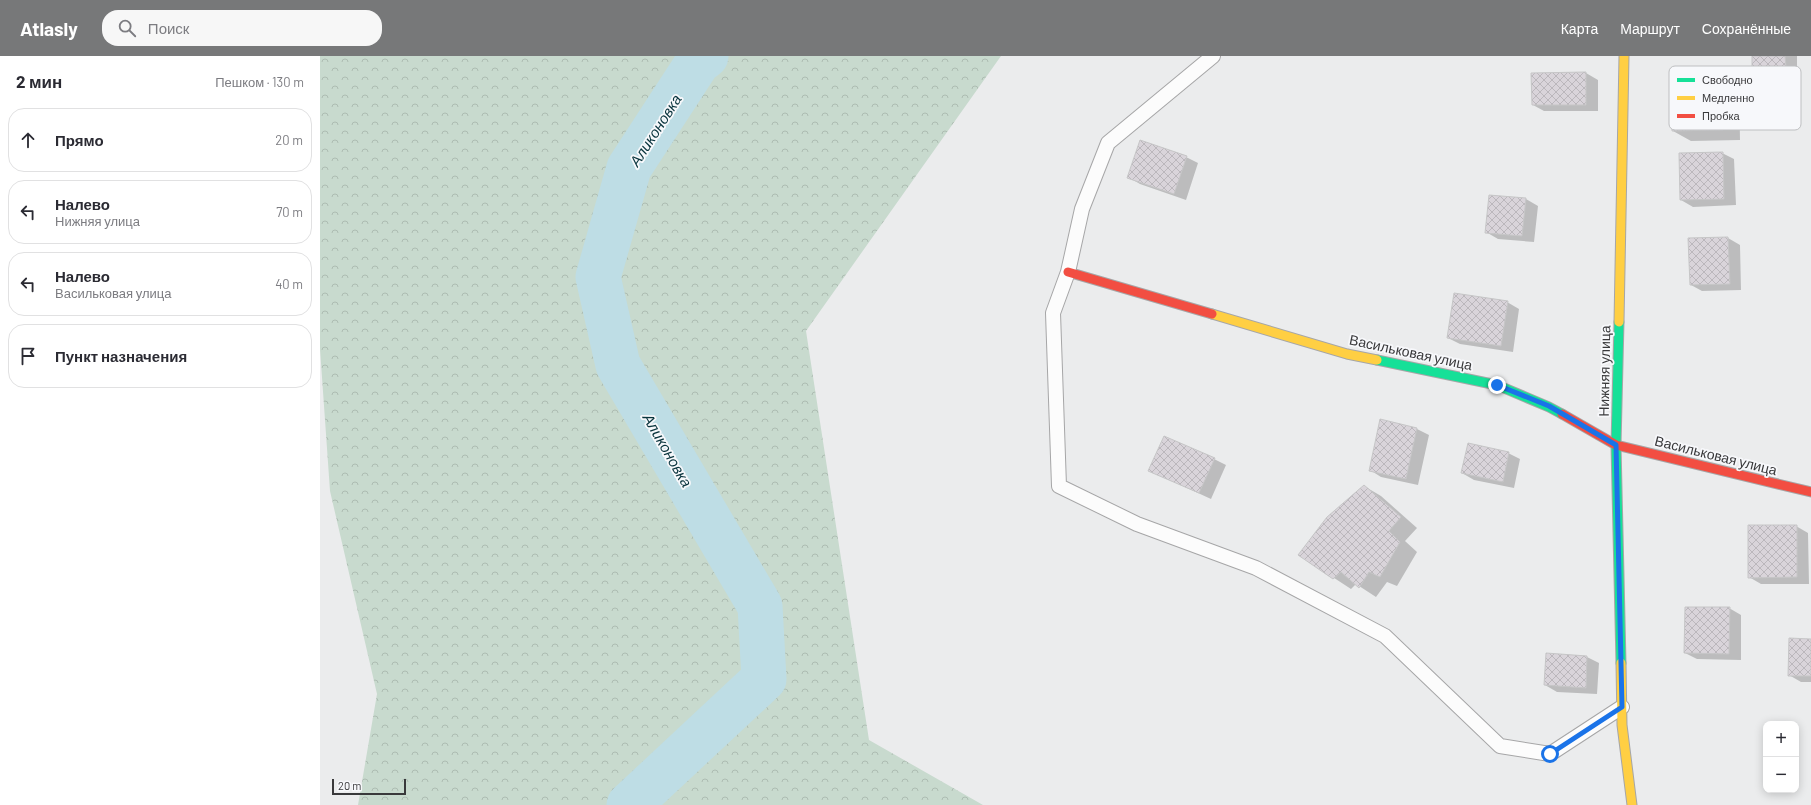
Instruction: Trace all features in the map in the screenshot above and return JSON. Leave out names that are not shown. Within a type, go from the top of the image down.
[{"type":"street","name":"Нижняя улица","points":[[1624,56],[1616,445],[1622,725],[1632,805]]},
{"type":"street","name":"Васильковая улица","points":[[1068,272],[1346,354],[1497,385],[1549,406],[1616,445],[1811,492]]},
{"type":"lane","points":[[1212,56],[1108,143],[1082,209],[1068,272],[1054,313],[1059,486],[1137,524],[1256,568],[1385,636],[1500,746],[1550,754],[1622,707]]},
{"type":"green space","points":[[320,56],[1001,56],[806,331],[869,740],[983,805],[358,805],[377,694],[330,491],[320,349]]},
{"type":"building","points":[[1752,56],[1785,56],[1786,66],[1752,66]]},
{"type":"building","points":[[1586,72],[1586,105],[1532,105],[1531,73]]},
{"type":"building","points":[[1672,130],[1723,130],[1672,131]]},
{"type":"building","points":[[1140,140],[1187,156],[1174,194],[1127,178]]},
{"type":"building","points":[[1723,152],[1724,199],[1680,200],[1679,153]]},
{"type":"building","points":[[1489,195],[1526,198],[1522,236],[1485,233]]},
{"type":"building","points":[[1728,237],[1730,284],[1690,285],[1688,238]]},
{"type":"building","points":[[1454,293],[1508,301],[1501,346],[1447,338]]},
{"type":"building","points":[[1380,419],[1417,428],[1406,479],[1369,471]]},
{"type":"building","points":[[1164,436],[1215,458],[1199,493],[1148,471]]},
{"type":"building","points":[[1468,443],[1509,452],[1503,482],[1461,473]]},
{"type":"building","points":[[1364,485],[1401,517],[1389,531],[1400,542],[1380,577],[1369,572],[1359,588],[1341,572],[1333,579],[1298,555],[1327,517]]},
{"type":"building","points":[[1748,525],[1797,525],[1797,577],[1748,578]]},
{"type":"building","points":[[1685,607],[1730,607],[1729,654],[1684,653]]},
{"type":"building","points":[[1789,638],[1811,639],[1811,676],[1788,676]]},
{"type":"building","points":[[1546,653],[1587,656],[1586,688],[1544,685]]},
{"type":"waterway","name":"Аликоновка","points":[[629,805],[764,679],[760,606],[618,365],[598,277],[629,168],[698,62],[706,56]]},
{"type":"traffic: fast","points":[[1619,322],[1616,445],[1621,663]]},
{"type":"traffic: fast","points":[[1377,360],[1497,385],[1562,414]]},
{"type":"traffic: slow","points":[[1619,322],[1624,56]]},
{"type":"traffic: slow","points":[[1212,314],[1347,354],[1377,360]]},
{"type":"traffic: slow","points":[[1621,663],[1622,725],[1632,805]]},
{"type":"traffic: jam","points":[[1068,272],[1212,314]]},
{"type":"traffic: jam","points":[[1562,414],[1616,445],[1811,492]]},
{"type":"route","points":[[1497,385],[1549,406],[1616,445],[1622,707],[1550,754]]}]
